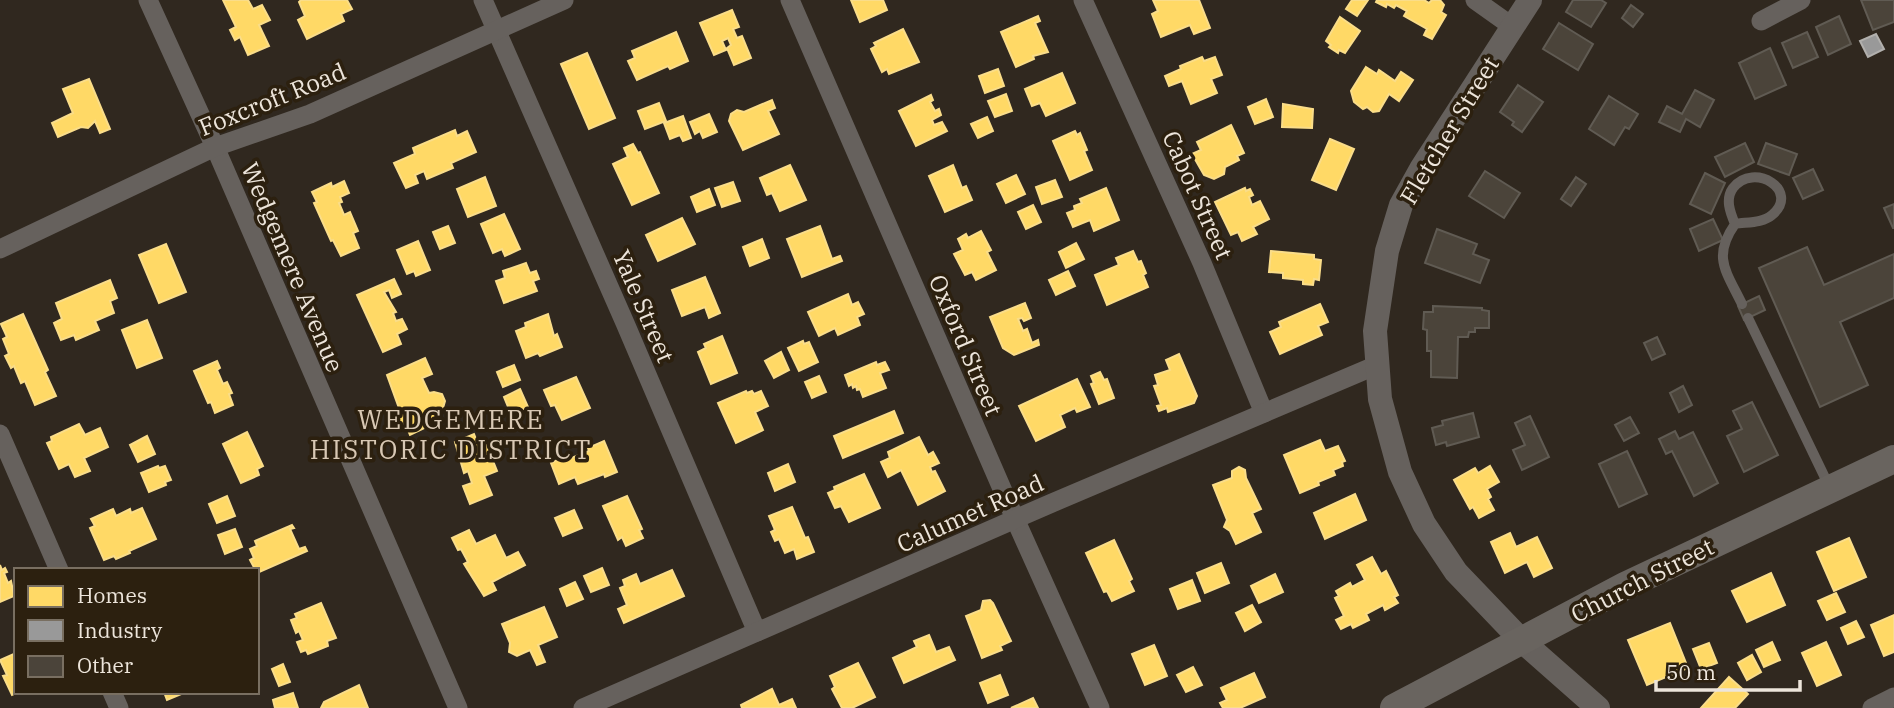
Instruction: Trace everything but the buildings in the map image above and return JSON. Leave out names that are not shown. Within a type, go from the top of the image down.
[{"type":"main road","name":"Church Street","points":[[1394,708],[1625,586],[1894,459]]},
{"type":"street","name":"Wedgemere Avenue","points":[[148,0],[215,147],[457,708]]},
{"type":"street","name":"Yale Street","points":[[483,0],[757,632]]},
{"type":"street","name":"Foxcroft Road","points":[[0,249],[215,147],[310,114],[564,0]]},
{"type":"street","name":"Oxford Street","points":[[790,0],[1100,708]]},
{"type":"street","name":"Cabot Street","points":[[1083,0],[1202,263],[1264,413]]},
{"type":"street","points":[[1475,0],[1513,27]]},
{"type":"street","name":"Fletcher Street","points":[[1530,0],[1421,169],[1401,205],[1387,251],[1375,331],[1380,399],[1400,472],[1424,524],[1456,572],[1522,642],[1598,708]]},
{"type":"street","points":[[1761,21],[1801,0]]},
{"type":"street","name":"Calumet Road","points":[[583,708],[1377,365]]},
{"type":"street","points":[[0,434],[58,568]]},
{"type":"street","points":[[1872,708],[1894,697]]},
{"type":"lane","points":[[1735,224],[1728,203],[1736,184],[1748,178],[1759,178],[1776,185],[1780,202],[1772,215],[1757,221],[1735,224],[1726,236],[1722,263],[1742,304]]},
{"type":"lane","points":[[1748,318],[1830,489]]},
{"type":"district","name":"WEDGEMERE HISTORIC DISTRICT","points":[[451,434]]}]
